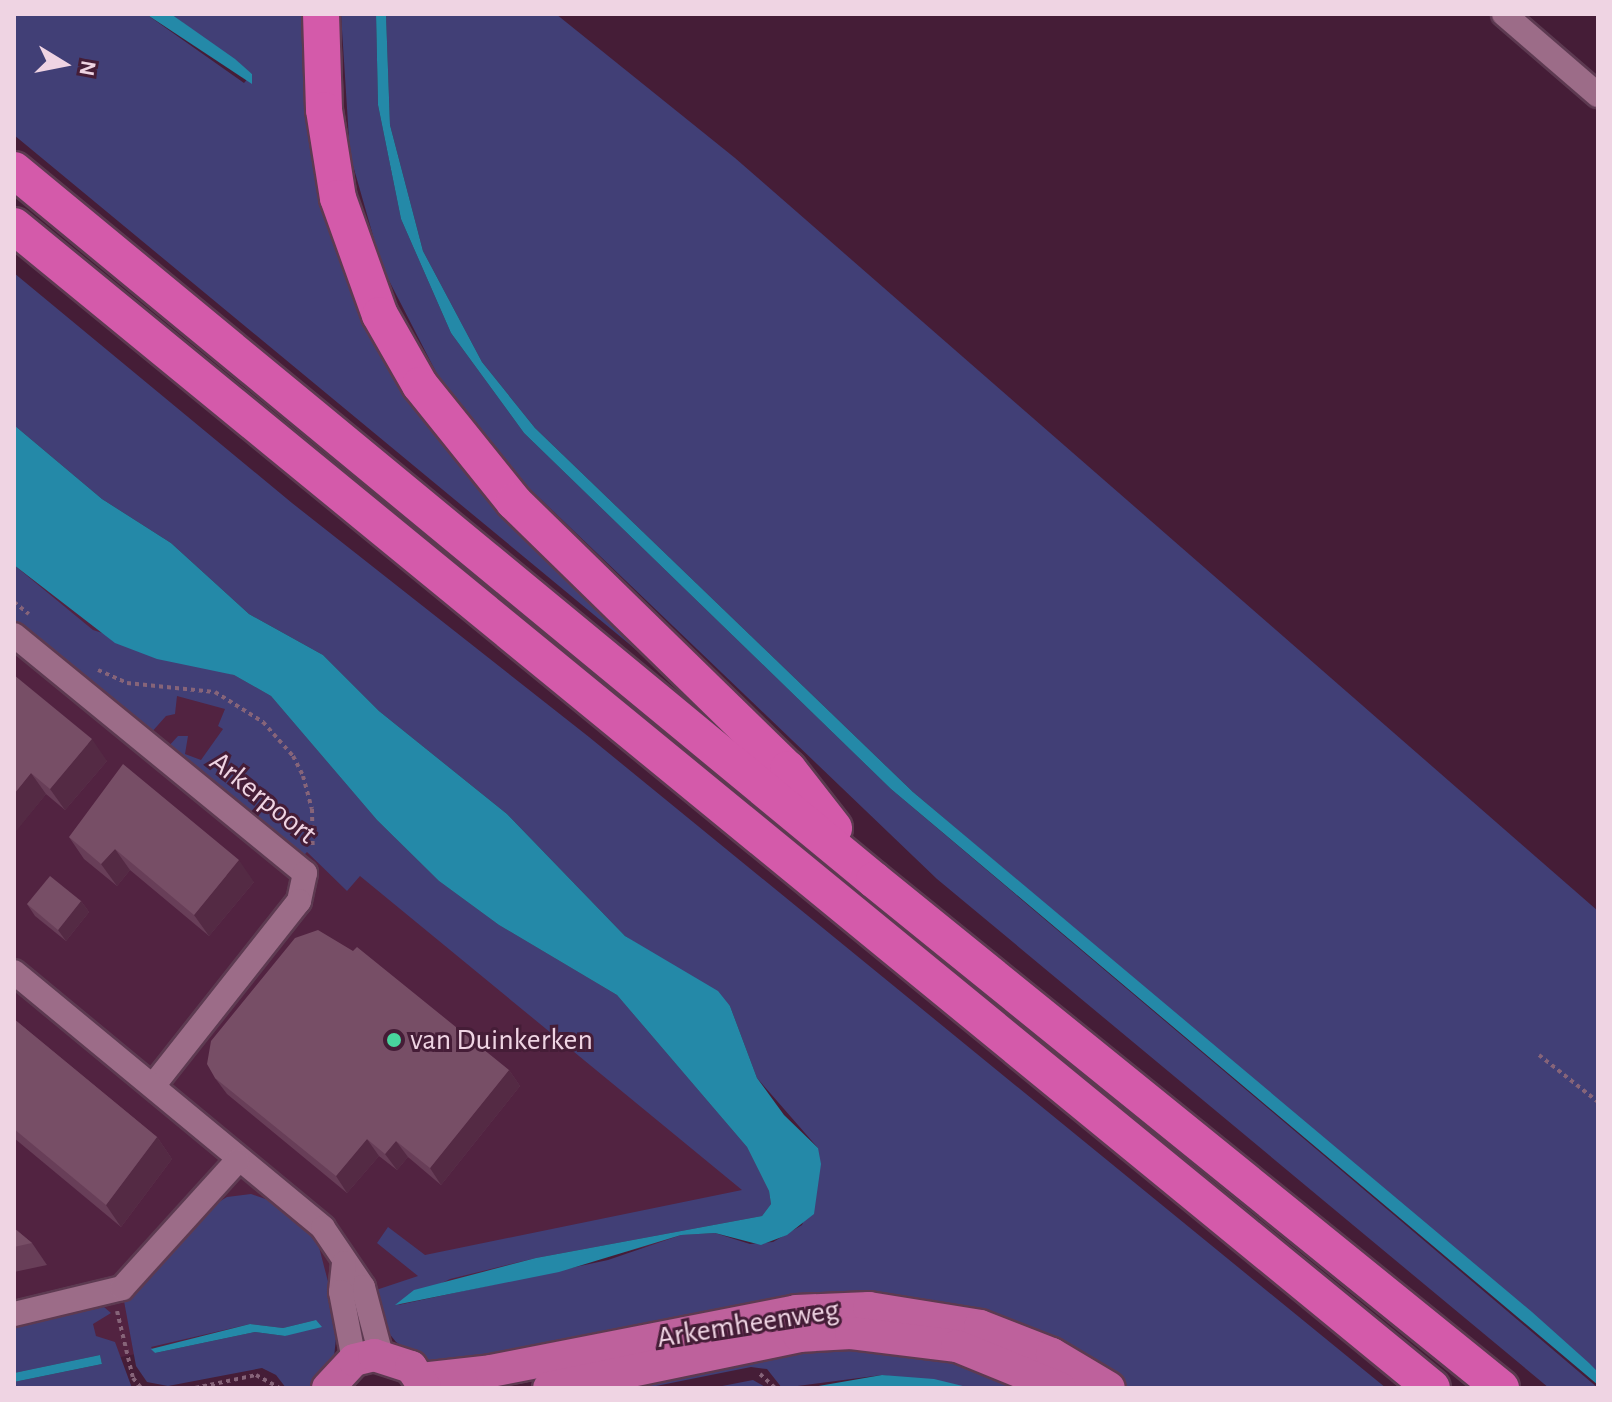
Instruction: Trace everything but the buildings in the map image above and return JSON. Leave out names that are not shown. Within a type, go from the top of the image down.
[{"type":"highway","points":[[321,14],[324,110],[338,198],[380,315],[420,385],[514,502],[788,769],[874,880]]},
{"type":"highway","points":[[14,170],[874,880],[1501,1388]]},
{"type":"highway","points":[[14,226],[1432,1388]]},
{"type":"main road","name":"Arkemheenweg","points":[[423,1383],[796,1311],[869,1308],[980,1326],[1052,1354],[1109,1388]]},
{"type":"main road","name":"Arkemheenweg","points":[[549,1388],[799,1336],[851,1333],[957,1346],[1060,1388]]},
{"type":"main road","points":[[328,1388],[367,1358],[411,1367],[423,1383]]},
{"type":"street","points":[[1504,14],[1598,95]]},
{"type":"street","name":"Arkerpoort","points":[[14,635],[305,873],[299,901],[153,1086]]},
{"type":"street","points":[[14,972],[153,1086],[237,1161],[323,1228],[363,1287],[367,1358]]},
{"type":"street","points":[[14,1314],[112,1294],[130,1282],[237,1161]]},
{"type":"path","points":[[14,602],[31,615]]},
{"type":"path","points":[[96,668],[127,683],[215,692],[248,710],[277,735],[298,766],[312,809],[315,841],[305,873]]},
{"type":"path","points":[[1539,1055],[1598,1102]]},
{"type":"path","points":[[112,1294],[133,1378],[141,1388]]},
{"type":"path","points":[[195,1388],[256,1375],[279,1388]]},
{"type":"shaded area","points":[[14,14],[146,14],[244,83],[252,74],[171,14],[311,14],[355,278],[680,686],[14,135]]},
{"type":"shaded area","points":[[341,14],[376,14],[378,105],[401,219],[451,333],[524,433],[891,789],[1598,1388],[1549,1388],[937,879],[529,488],[437,374],[382,267],[350,155]]},
{"type":"shaded area","points":[[386,14],[556,14],[735,158],[1598,911],[1598,1372],[913,792],[535,428],[482,362],[423,251],[390,125]]},
{"type":"shaded area","points":[[14,273],[292,503],[589,737],[1386,1388],[1121,1388],[1036,1338],[459,1369],[427,1363],[396,1342],[384,1327],[373,1291],[418,1276],[377,1243],[388,1227],[425,1255],[742,1190],[360,876],[347,891],[307,852],[301,858],[167,748],[178,736],[188,736],[185,754],[201,760],[223,729],[218,726],[225,709],[177,696],[175,714],[166,716],[150,734],[14,623],[14,565],[93,630],[234,675],[271,696],[377,820],[439,881],[499,925],[617,995],[747,1147],[769,1191],[771,1204],[762,1216],[536,1258],[450,1279],[398,1305],[608,1260],[681,1235],[715,1233],[750,1244],[773,1242],[802,1225],[817,1187],[818,1148],[757,1078],[730,1006],[625,936],[507,814],[379,711],[323,655],[249,614],[171,543],[102,499],[14,425]]},
{"type":"shaded area","points":[[14,463],[703,1022],[795,1212],[323,1323],[228,1335],[14,1379]]},
{"type":"shaded area","points":[[251,1194],[274,1202],[301,1223],[319,1247],[338,1320],[334,1357],[310,1388],[286,1388],[276,1375],[262,1368],[168,1386],[147,1382],[136,1366],[124,1301],[147,1282],[207,1209],[227,1197]],"holes":[[[316,1320],[285,1336],[255,1332],[155,1353],[151,1347],[250,1324],[283,1328]]]},
{"type":"shaded area","points":[[104,1307],[111,1313],[93,1324],[96,1336],[115,1342],[132,1388],[14,1388],[14,1382],[102,1364],[100,1355],[14,1373],[14,1327]]},
{"type":"shaded area","points":[[885,1342],[1045,1388],[971,1388],[882,1375],[782,1388],[767,1369],[751,1367],[646,1388],[585,1388],[800,1344]]},
{"type":"shaded area","points":[[753,1380],[767,1388],[712,1388]]},
{"type":"water","points":[[146,14],[171,14],[235,59],[252,74],[252,84]]},
{"type":"water","points":[[376,14],[386,14],[390,125],[423,251],[482,362],[535,428],[913,792],[1532,1312],[1598,1372],[1598,1385],[891,789],[524,433],[451,333],[401,219],[378,105]]},
{"type":"water","points":[[14,425],[102,499],[171,543],[249,614],[323,655],[379,711],[507,814],[625,936],[718,991],[730,1006],[757,1078],[784,1115],[818,1148],[821,1164],[814,1214],[787,1235],[761,1245],[715,1233],[681,1235],[559,1272],[395,1305],[414,1290],[536,1258],[762,1216],[771,1204],[769,1191],[747,1147],[617,995],[499,925],[439,881],[377,820],[271,696],[234,675],[157,659],[115,643],[14,565]]},
{"type":"water","points":[[316,1320],[322,1327],[285,1336],[255,1332],[155,1353],[151,1349],[250,1324],[283,1328]]},
{"type":"water","points":[[100,1355],[102,1364],[14,1382],[14,1373]]},
{"type":"water","points":[[882,1375],[934,1379],[971,1388],[807,1388]]},
{"type":"place","name":"van Duinkerken","points":[[394,1040]]}]
